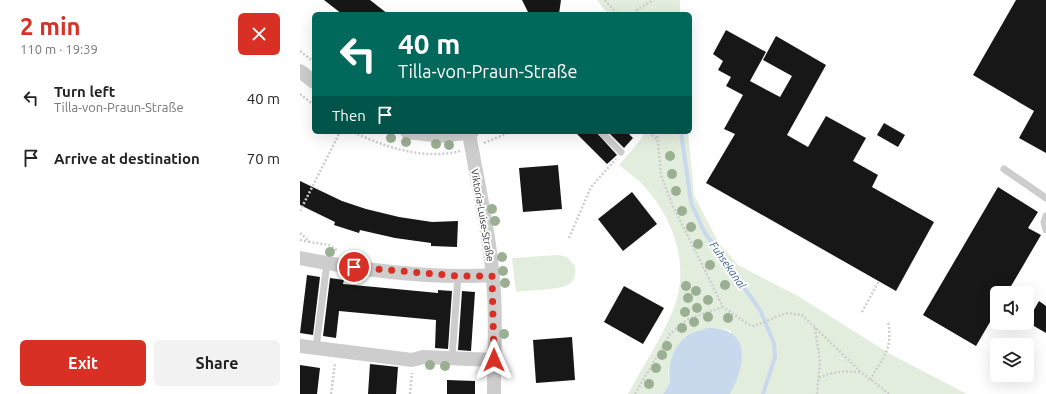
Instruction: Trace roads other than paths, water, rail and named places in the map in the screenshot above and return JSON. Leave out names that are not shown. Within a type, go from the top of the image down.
[{"type":"street","points":[[300,71],[312,80]]},
{"type":"street","points":[[424,134],[442,136],[456,134]]},
{"type":"street","name":"Viktoria-Luise-Straße","points":[[471,134],[492,276],[494,394]]},
{"type":"street","points":[[300,258],[368,268],[458,276],[492,276]]},
{"type":"street","points":[[300,346],[336,352],[412,360],[423,357],[494,360]]},
{"type":"lane","points":[[603,134],[621,152]]},
{"type":"lane","points":[[1004,169],[1046,198]]},
{"type":"lane","points":[[1046,216],[1044,222],[1046,230]]},
{"type":"lane","points":[[316,348],[327,263]]},
{"type":"lane","points":[[452,358],[458,276]]},
{"type":"water","points":[[708,328],[722,329],[732,334],[739,341],[742,350],[740,371],[730,394],[663,394],[670,383],[670,364],[680,342],[687,336]]},
{"type":"waterway","name":"Fuhsekanal","points":[[681,134],[691,203],[705,233],[760,310],[774,343],[775,357],[763,394]]}]
